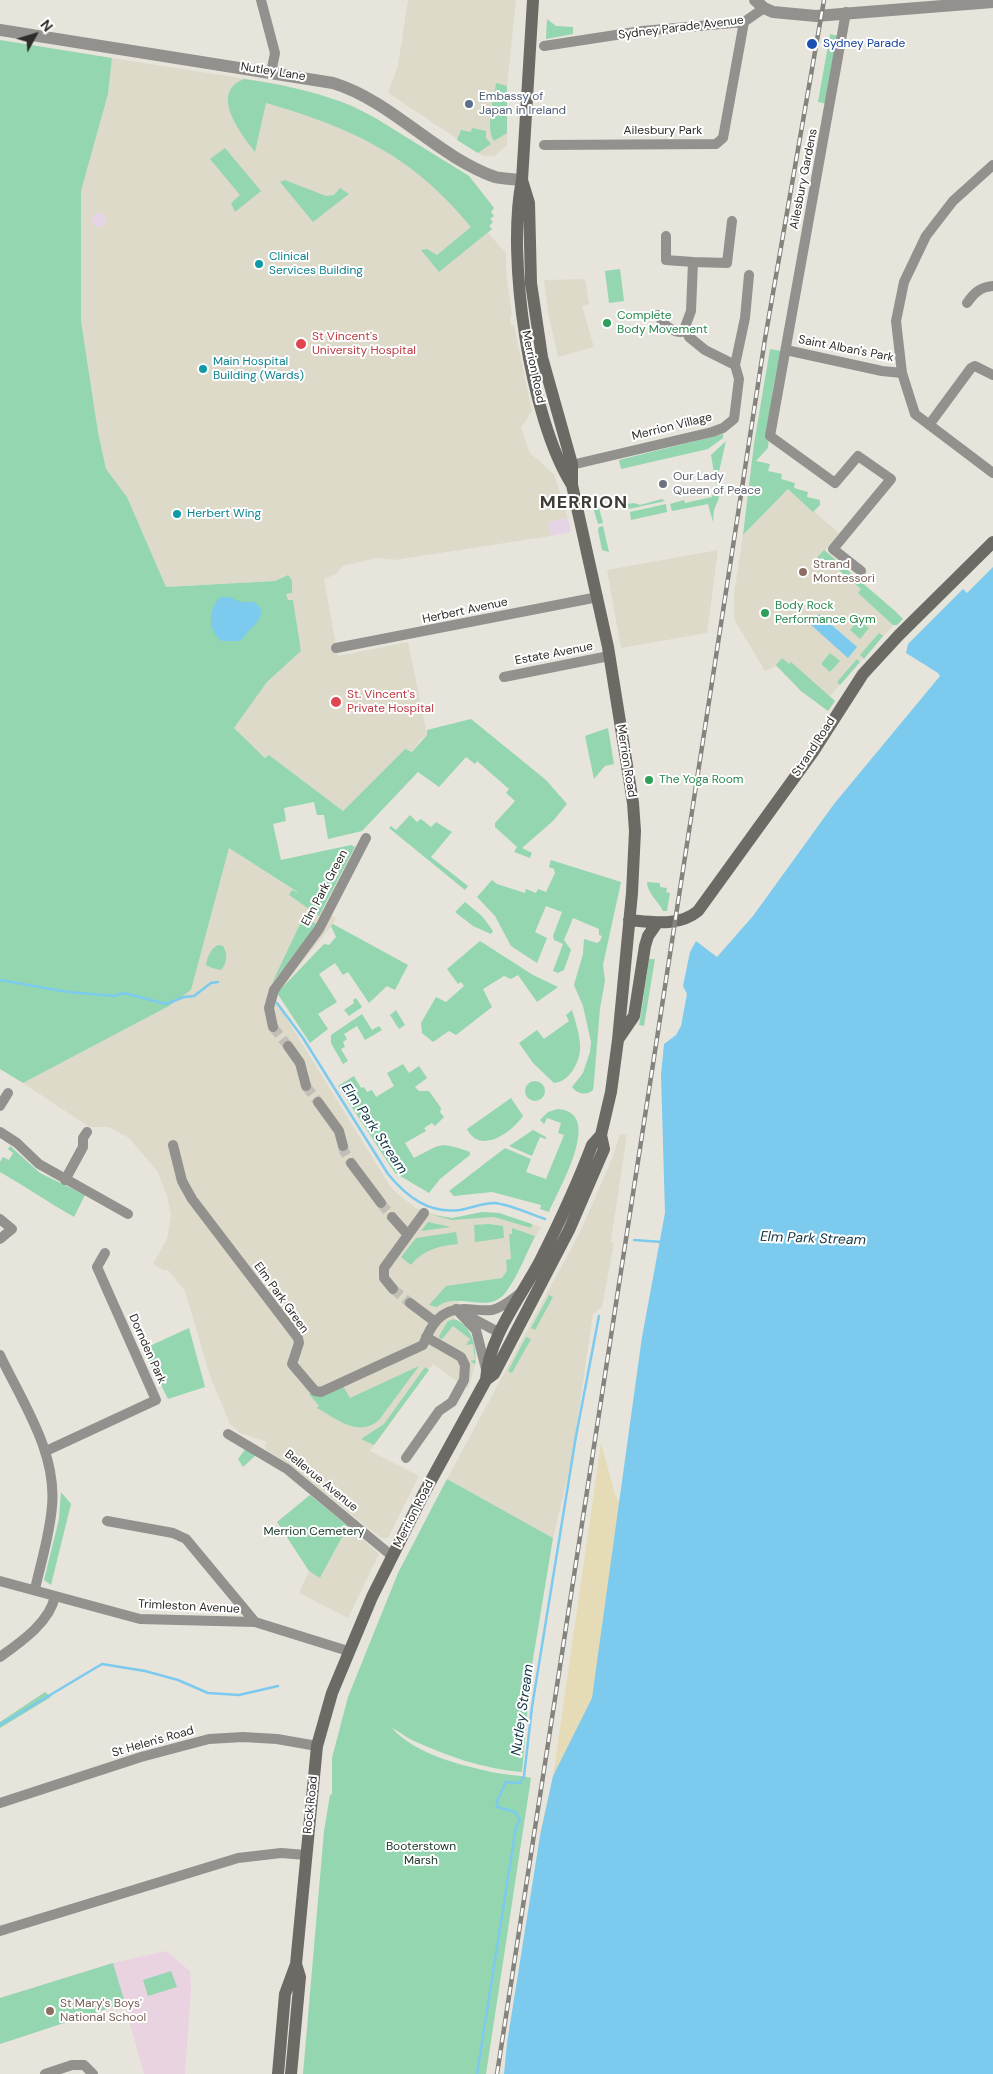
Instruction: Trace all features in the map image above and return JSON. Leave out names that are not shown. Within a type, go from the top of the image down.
[{"type":"main road","name":"Merrion Road","points":[[533,0],[522,180],[517,202],[518,273],[522,317],[533,374],[549,435],[566,466]]},
{"type":"main road","name":"Merrion Road","points":[[486,1374],[494,1374],[550,1268],[595,1174],[604,1149],[601,1135],[611,1092],[618,1040],[634,856],[633,803],[609,656],[598,597],[542,357],[531,273],[529,204],[522,180]]},
{"type":"main road","points":[[518,273],[531,273]]},
{"type":"main road","name":"Strand Road","points":[[629,920],[657,923],[691,918],[698,911],[813,752],[863,674],[904,629],[993,542]]},
{"type":"main road","name":"Merrion Road","points":[[618,1040],[634,1016],[645,946],[648,936],[657,923]]},
{"type":"main road","name":"Merrion Road","points":[[348,1651],[392,1556],[486,1374],[500,1334],[574,1191],[592,1145],[601,1135]]},
{"type":"main road","points":[[500,1334],[512,1340]]},
{"type":"main road","name":"Rock Road","points":[[278,2074],[285,1994],[296,1964],[318,1746],[332,1693],[348,1651]]},
{"type":"main road","name":"Rock Road","points":[[291,2074],[300,1977],[296,1964]]},
{"type":"street","points":[[260,0],[275,53],[271,72]]},
{"type":"street","name":"Sydney Parade Avenue","points":[[544,46],[642,31],[744,22],[759,4],[788,15],[816,16],[846,12],[993,2]]},
{"type":"street","name":"Ailesbury Gardens","points":[[846,12],[770,436],[835,483],[858,456],[891,479],[833,549],[860,571]]},
{"type":"street","name":"Ailesbury Park","points":[[544,145],[716,144],[723,138],[744,22]]},
{"type":"street","name":"Nutley Lane","points":[[0,30],[317,79],[349,88],[479,169],[496,177],[522,180]]},
{"type":"street","name":"Saint Alban's Park","points":[[993,165],[954,200],[939,217],[914,258],[904,282],[896,320],[902,372],[914,414],[993,473]]},
{"type":"street","points":[[666,236],[666,260],[727,263],[732,221]]},
{"type":"street","points":[[693,262],[691,311],[685,327],[689,337],[705,350],[735,366]]},
{"type":"street","name":"Merrion Village","points":[[566,466],[723,428],[734,419],[739,379],[735,366],[745,318],[749,275]]},
{"type":"street","points":[[967,303],[973,294],[984,287],[993,286]]},
{"type":"street","points":[[658,314],[672,330],[681,333],[687,331]]},
{"type":"street","name":"Saint Alban's Park","points":[[786,350],[882,371],[902,372]]},
{"type":"street","points":[[929,425],[971,368],[975,366],[993,375]]},
{"type":"street","name":"Herbert Avenue","points":[[336,648],[598,597]]},
{"type":"street","name":"Estate Avenue","points":[[504,677],[609,656]]},
{"type":"street","name":"Elm Park Green","points":[[273,1027],[269,1008],[274,990],[319,929],[366,838]]},
{"type":"street","points":[[288,1046],[300,1063],[306,1086]]},
{"type":"street","points":[[0,1106],[8,1093]]},
{"type":"street","points":[[318,1102],[339,1131],[343,1146]]},
{"type":"street","points":[[0,1132],[18,1143],[39,1164],[65,1180],[119,1204],[128,1214]]},
{"type":"street","points":[[65,1180],[83,1147],[83,1138],[86,1132]]},
{"type":"street","name":"Elm Park Green","points":[[173,1145],[182,1181],[192,1199],[298,1338],[299,1343],[292,1364],[310,1388],[321,1392],[423,1345],[434,1321]]},
{"type":"street","points":[[351,1163],[382,1203]]},
{"type":"street","points":[[393,1289],[384,1278],[384,1268],[424,1213]]},
{"type":"street","points":[[392,1218],[408,1236]]},
{"type":"street","points":[[0,1219],[12,1229],[0,1239]]},
{"type":"street","name":"Dornden Park","points":[[46,1451],[156,1400],[97,1267],[105,1253]]},
{"type":"street","name":"Merrion Road","points":[[456,1310],[493,1310],[505,1305],[524,1290]]},
{"type":"street","points":[[410,1303],[434,1321],[443,1313],[456,1310],[500,1334]]},
{"type":"street","points":[[456,1310],[476,1330],[486,1374]]},
{"type":"street","points":[[406,1458],[438,1412],[452,1402],[464,1380],[466,1365],[461,1357],[426,1337]]},
{"type":"street","points":[[0,1355],[46,1451],[52,1484],[52,1505],[35,1589]]},
{"type":"street","name":"Bellevue Avenue","points":[[228,1434],[287,1470],[392,1556]]},
{"type":"street","name":"Trimleston Avenue","points":[[107,1521],[173,1533],[186,1539],[255,1622]]},
{"type":"street","name":"Trimleston Avenue","points":[[0,1581],[140,1619],[255,1622],[348,1651]]},
{"type":"street","points":[[0,1657],[13,1648],[50,1612],[55,1596]]},
{"type":"street","name":"St Helen's Road","points":[[0,1803],[141,1757],[209,1740],[243,1737],[277,1739],[318,1746]]},
{"type":"street","points":[[0,1931],[238,1858],[281,1853],[306,1855]]},
{"type":"street","points":[[45,2074],[72,2065],[84,2065],[93,2074]]},
{"type":"shaded area","points":[[408,0],[516,0],[507,86],[507,145],[494,156],[483,156],[388,93],[398,65]]},
{"type":"shaded area","name":"St Vincent's University Hospital","points":[[112,58],[279,84],[352,105],[469,176],[494,208],[491,212],[494,216],[490,219],[493,222],[489,226],[492,229],[488,233],[506,253],[506,273],[512,315],[510,316],[511,325],[514,325],[532,411],[521,428],[530,453],[554,474],[568,518],[549,522],[551,536],[395,560],[377,558],[343,566],[336,574],[324,579],[338,656],[408,642],[427,735],[421,739],[412,752],[405,749],[343,811],[269,755],[266,758],[234,728],[267,682],[301,651],[293,600],[287,600],[286,594],[292,593],[292,580],[287,575],[275,581],[166,587],[127,497],[106,469],[98,432],[81,321],[80,230],[81,191],[108,94]]},
{"type":"shaded area","points":[[99,213],[104,215],[106,220],[104,225],[99,227],[94,225],[92,220],[94,215]]},
{"type":"shaded area","points":[[585,279],[589,304],[582,306],[594,347],[558,357],[548,312],[544,280]]},
{"type":"shaded area","points":[[788,489],[839,533],[825,550],[895,611],[894,624],[830,696],[835,701],[828,711],[801,691],[776,666],[765,671],[734,619],[734,594],[743,535]]},
{"type":"shaded area","points":[[568,518],[571,532],[551,536],[549,522]]},
{"type":"shaded area","points":[[718,550],[707,633],[621,648],[607,570]]},
{"type":"shaded area","points":[[229,848],[336,918],[277,993],[277,1003],[390,1186],[416,1208],[434,1214],[452,1218],[482,1212],[499,1213],[541,1227],[505,1293],[489,1303],[459,1300],[454,1319],[468,1330],[475,1349],[476,1362],[468,1389],[433,1364],[370,1451],[419,1476],[388,1538],[381,1538],[284,1461],[266,1450],[265,1445],[267,1442],[240,1433],[230,1424],[210,1376],[185,1291],[168,1270],[163,1270],[153,1264],[167,1239],[171,1215],[167,1196],[157,1171],[129,1138],[108,1127],[89,1127],[23,1083],[169,1006],[191,990]]},
{"type":"shaded area","points":[[620,1134],[627,1135],[612,1234],[611,1243],[614,1243],[602,1307],[593,1314],[572,1458],[553,1538],[447,1479],[580,1232],[612,1159]]},
{"type":"shaded area","points":[[348,1526],[379,1554],[348,1618],[299,1593],[309,1571],[321,1577]]},
{"type":"shaded area","name":"St Mary's Boys' National School","points":[[166,1951],[190,1971],[191,1989],[185,2074],[144,2074],[124,2003],[0,2044],[0,1998],[113,1963]]},
{"type":"green space","points":[[547,19],[556,26],[573,27],[573,34],[546,39]]},
{"type":"green space","points":[[830,34],[838,36],[827,104],[818,102]]},
{"type":"green space","points":[[0,40],[112,58],[108,94],[81,191],[81,321],[98,432],[106,469],[127,497],[166,587],[275,581],[288,575],[292,580],[292,593],[286,594],[288,600],[293,600],[301,651],[267,682],[234,728],[265,758],[269,755],[343,811],[405,749],[412,752],[427,735],[427,730],[471,719],[546,780],[567,804],[553,821],[522,848],[532,853],[530,858],[514,852],[517,847],[495,827],[495,823],[515,801],[506,793],[509,789],[477,761],[475,764],[466,757],[439,787],[418,772],[362,831],[328,839],[324,815],[317,815],[314,802],[284,808],[286,821],[273,824],[281,860],[351,845],[355,847],[319,916],[289,895],[292,890],[299,893],[229,848],[191,990],[169,1006],[23,1083],[0,1069]]},
{"type":"green space","points":[[244,79],[313,93],[346,104],[377,119],[469,176],[494,208],[491,212],[494,216],[490,219],[493,222],[489,226],[492,229],[439,272],[421,250],[427,249],[437,255],[471,227],[449,202],[426,181],[379,147],[326,123],[266,103],[255,152],[236,125],[228,104],[229,94],[234,85]]},
{"type":"green space","points":[[496,83],[507,86],[507,133],[494,141],[491,135],[490,121]]},
{"type":"green space","points":[[472,128],[486,131],[486,138],[491,144],[478,153],[457,140],[461,130],[471,132]]},
{"type":"green space","points":[[225,148],[261,191],[235,212],[231,203],[240,195],[210,159]]},
{"type":"green space","points":[[285,180],[326,196],[334,195],[340,188],[349,194],[313,222],[280,182]]},
{"type":"green space","points":[[620,269],[624,301],[609,303],[605,271]]},
{"type":"green space","points":[[770,349],[781,351],[773,390],[768,448],[756,461],[770,464],[768,471],[782,474],[781,479],[795,483],[794,488],[808,492],[807,497],[820,500],[820,505],[813,512],[788,489],[743,535],[754,444]]},
{"type":"green space","points":[[723,434],[723,438],[708,449],[621,469],[619,460]]},
{"type":"green space","points":[[726,441],[716,485],[711,455]]},
{"type":"green space","points":[[716,485],[719,498],[714,510],[713,522],[708,504],[672,511],[670,504],[684,500],[685,503],[712,497]]},
{"type":"green space","points":[[662,499],[665,501],[629,509],[627,504],[634,503],[640,505]]},
{"type":"green space","points":[[597,500],[603,523],[598,524],[592,504]]},
{"type":"green space","points":[[666,504],[667,512],[631,520],[630,512]]},
{"type":"green space","points":[[603,526],[609,552],[602,550],[598,530],[599,527]]},
{"type":"green space","points":[[824,550],[903,619],[897,625],[893,625],[858,593],[861,589],[831,563],[827,567],[817,558]]},
{"type":"green space","points":[[859,620],[869,628],[860,639],[850,630]]},
{"type":"green space","points":[[879,633],[883,636],[864,659],[860,655]]},
{"type":"green space","points":[[830,653],[840,661],[830,672],[821,664]]},
{"type":"green space","points":[[782,658],[789,664],[791,662],[835,701],[828,711],[801,691],[776,665]]},
{"type":"green space","points":[[857,659],[860,662],[840,685],[837,682]]},
{"type":"green space","points":[[608,728],[614,764],[605,766],[594,779],[585,736]]},
{"type":"green space","points":[[410,815],[417,822],[421,819],[431,827],[436,822],[452,832],[431,857],[468,886],[465,890],[389,828],[391,826],[396,830]]},
{"type":"green space","points":[[551,860],[621,882],[603,965],[605,981],[600,1008],[593,1090],[585,1094],[572,1087],[583,1073],[590,1052],[591,1042],[583,1006],[574,985],[583,954],[584,939],[597,943],[600,941],[602,936],[599,935],[599,929],[573,918],[564,940],[571,950],[564,970],[558,973],[553,971],[563,944],[554,940],[553,936],[562,912],[546,906],[535,932],[547,938],[537,963],[511,946],[495,916],[477,897],[492,880],[497,884],[525,893],[526,889],[536,893],[538,889],[546,892],[555,873],[554,869],[549,867]]},
{"type":"green space","points":[[647,882],[660,883],[660,887],[667,888],[666,892],[670,893],[667,911],[663,911],[653,897]]},
{"type":"green space","points":[[465,902],[482,916],[493,931],[491,934],[473,926],[455,912]]},
{"type":"green space","points":[[306,917],[317,925],[272,983],[303,918]]},
{"type":"green space","points":[[333,924],[408,965],[395,990],[387,986],[369,1003],[348,972],[343,975],[335,963],[319,974],[337,1002],[318,1014],[328,1029],[310,1043],[277,993],[324,944],[329,945],[336,937],[331,926]]},
{"type":"green space","points":[[480,941],[533,975],[558,987],[537,1002],[518,975],[511,979],[504,976],[483,989],[492,1007],[456,1035],[449,1031],[433,1042],[422,1033],[421,1023],[436,997],[446,1002],[464,986],[461,982],[458,984],[447,969]]},
{"type":"green space","points":[[218,945],[223,946],[226,955],[225,964],[221,970],[206,965],[213,948]]},
{"type":"green space","points":[[649,959],[655,959],[644,1026],[639,1025]]},
{"type":"green space","points":[[356,998],[362,1007],[349,1016],[344,1010],[354,1003],[353,1000]]},
{"type":"green space","points":[[396,1010],[405,1025],[399,1029],[390,1015]]},
{"type":"green space","points":[[572,1010],[579,1037],[579,1058],[570,1075],[560,1082],[554,1083],[533,1063],[519,1043],[537,1030],[544,1039],[569,1021],[566,1015]]},
{"type":"green space","points":[[362,1014],[372,1030],[379,1026],[382,1030],[365,1040],[357,1026],[344,1034],[347,1039],[343,1042],[345,1047],[341,1049],[348,1061],[343,1064],[331,1043],[331,1035]]},
{"type":"green space","points":[[403,1064],[409,1073],[419,1066],[427,1078],[415,1087],[419,1091],[429,1091],[441,1108],[440,1112],[444,1117],[435,1126],[432,1123],[424,1128],[426,1131],[405,1143],[414,1158],[436,1147],[446,1145],[470,1152],[470,1155],[440,1179],[429,1193],[395,1173],[338,1086],[354,1076],[361,1088],[364,1087],[367,1092],[372,1090],[376,1097],[394,1086],[387,1073]]},
{"type":"green space","points":[[535,1081],[542,1084],[545,1091],[542,1098],[535,1101],[528,1098],[525,1091],[528,1084]]},
{"type":"green space","points":[[511,1098],[523,1116],[518,1123],[495,1139],[487,1141],[473,1137],[467,1129]]},
{"type":"green space","points":[[558,1109],[571,1113],[578,1123],[578,1137],[568,1171],[549,1212],[540,1209],[541,1205],[492,1192],[454,1196],[449,1191],[505,1148],[531,1159],[526,1172],[546,1179],[564,1135],[558,1133],[561,1123],[547,1118],[544,1124],[540,1120],[548,1112]]},
{"type":"green space","points":[[533,1130],[546,1137],[546,1139],[540,1137],[532,1156],[509,1146]]},
{"type":"green space","points":[[10,1146],[40,1173],[85,1195],[74,1217],[0,1172],[0,1162],[3,1157],[9,1160],[13,1153],[8,1149]]},
{"type":"green space","points":[[482,1212],[499,1213],[532,1224],[531,1228],[494,1217],[452,1220],[432,1215],[452,1218]]},
{"type":"green space","points":[[428,1222],[451,1227],[421,1231]]},
{"type":"green space","points":[[489,1224],[503,1226],[504,1238],[475,1242],[474,1225]]},
{"type":"green space","points":[[512,1228],[535,1236],[514,1279],[499,1299],[482,1303],[445,1302],[437,1307],[429,1305],[446,1286],[502,1278],[507,1271],[506,1260],[511,1259],[509,1234],[512,1234]]},
{"type":"green space","points":[[456,1232],[458,1244],[426,1252],[411,1265],[401,1257],[416,1238]]},
{"type":"green space","points":[[549,1295],[553,1297],[535,1330],[531,1328]]},
{"type":"green space","points":[[454,1319],[460,1322],[472,1337],[475,1351],[475,1360],[473,1344],[466,1345],[470,1339],[453,1326],[442,1339],[439,1336],[448,1321]]},
{"type":"green space","points":[[189,1328],[205,1387],[168,1399],[143,1349]]},
{"type":"green space","points":[[526,1337],[531,1339],[512,1373],[508,1371]]},
{"type":"green space","points":[[419,1366],[379,1420],[371,1425],[355,1427],[340,1421],[317,1408],[319,1406],[309,1394],[343,1386],[350,1398]]},
{"type":"green space","points":[[425,1367],[429,1370],[374,1445],[361,1439],[384,1424]]},
{"type":"green space","points":[[246,1448],[256,1455],[243,1467],[238,1459]]},
{"type":"green space","name":"Booterstown Marsh","points":[[447,1479],[553,1538],[531,1671],[522,1772],[479,1765],[452,1756],[412,1740],[392,1728],[414,1745],[441,1758],[497,1773],[531,1778],[486,2074],[303,2074],[324,1831],[330,1795],[332,1794],[332,1758],[348,1697],[398,1573]]},
{"type":"green space","points":[[61,1492],[71,1504],[51,1585],[44,1580],[59,1519]]},
{"type":"green space","name":"Merrion Cemetery","points":[[310,1495],[348,1526],[320,1578],[309,1571],[277,1522]]},
{"type":"green space","points":[[45,1692],[51,1697],[0,1728],[0,1722]]},
{"type":"green space","points":[[113,1963],[125,2003],[0,2044],[0,1998]]},
{"type":"green space","points":[[171,1971],[177,1987],[148,1996],[143,1980]]},
{"type":"sand","points":[[715,1327],[557,1809],[539,1836],[553,1777],[601,1443],[615,1494],[623,1509]]},
{"type":"water","points":[[993,567],[993,2074],[504,2074],[507,2043],[540,1836],[553,1776],[592,1698],[642,1337],[665,1213],[661,1075],[664,1044],[676,1035],[681,1026],[687,994],[683,986],[690,952],[696,941],[717,957],[753,916],[834,804],[940,676],[906,653],[908,644],[963,589],[967,593]]},
{"type":"water","points":[[221,597],[229,597],[241,602],[254,602],[261,610],[258,621],[239,641],[222,641],[214,631],[211,619],[212,613],[217,601]]},
{"type":"water","points":[[819,614],[857,647],[848,658],[810,624]]},
{"type":"waterway","name":"Elm Park Stream","points":[[0,980],[68,992],[114,996],[124,993],[166,1004],[184,997],[194,996],[211,983],[218,982]]},
{"type":"waterway","name":"Elm Park Stream","points":[[277,1003],[303,1038],[388,1174],[411,1197],[429,1206],[449,1211],[494,1203],[513,1207],[545,1219]]},
{"type":"waterway","name":"Elm Park Stream","points":[[634,1240],[662,1242]]},
{"type":"waterway","name":"Nutley Stream","points":[[477,2074],[516,1827],[520,1820],[515,1812],[497,1807],[497,1801],[506,1782],[520,1783],[524,1776],[532,1707],[576,1436],[599,1316]]},
{"type":"waterway","points":[[0,1725],[102,1664],[145,1671],[178,1680],[208,1693],[239,1695],[278,1686]]},
{"type":"tunnel","points":[[273,1027],[288,1046]]},
{"type":"tunnel","points":[[306,1086],[318,1102]]},
{"type":"tunnel","points":[[343,1146],[351,1163]]},
{"type":"tunnel","points":[[381,1203],[392,1217]]},
{"type":"tunnel","points":[[393,1289],[410,1303]]},
{"type":"railway","points":[[497,2074],[765,339],[824,0]]},
{"type":"place","name":"Sydney Parade","points":[[812,44]]},
{"type":"place","name":"Embassy of Japan in Ireland","points":[[469,104]]},
{"type":"place","name":"Clinical Services Building","points":[[259,264]]},
{"type":"place","name":"Complete Body Movement","points":[[607,323]]},
{"type":"place","name":"St Vincent's University Hospital","points":[[301,344]]},
{"type":"place","name":"Main Hospital Building (Wards)","points":[[203,369]]},
{"type":"place","name":"Our Lady Queen of Peace","points":[[663,484]]},
{"type":"place","name":"Herbert Wing","points":[[177,514]]},
{"type":"place","name":"Strand Montessori","points":[[803,572]]},
{"type":"place","name":"Body Rock Performance Gym","points":[[765,613]]},
{"type":"place","name":"St. Vincent's Private Hospital","points":[[336,702]]},
{"type":"place","name":"The Yoga Room","points":[[649,780]]},
{"type":"place","name":"St Mary's Boys' National School","points":[[50,2011]]},
{"type":"district","name":"MERRION","points":[[584,503]]}]
